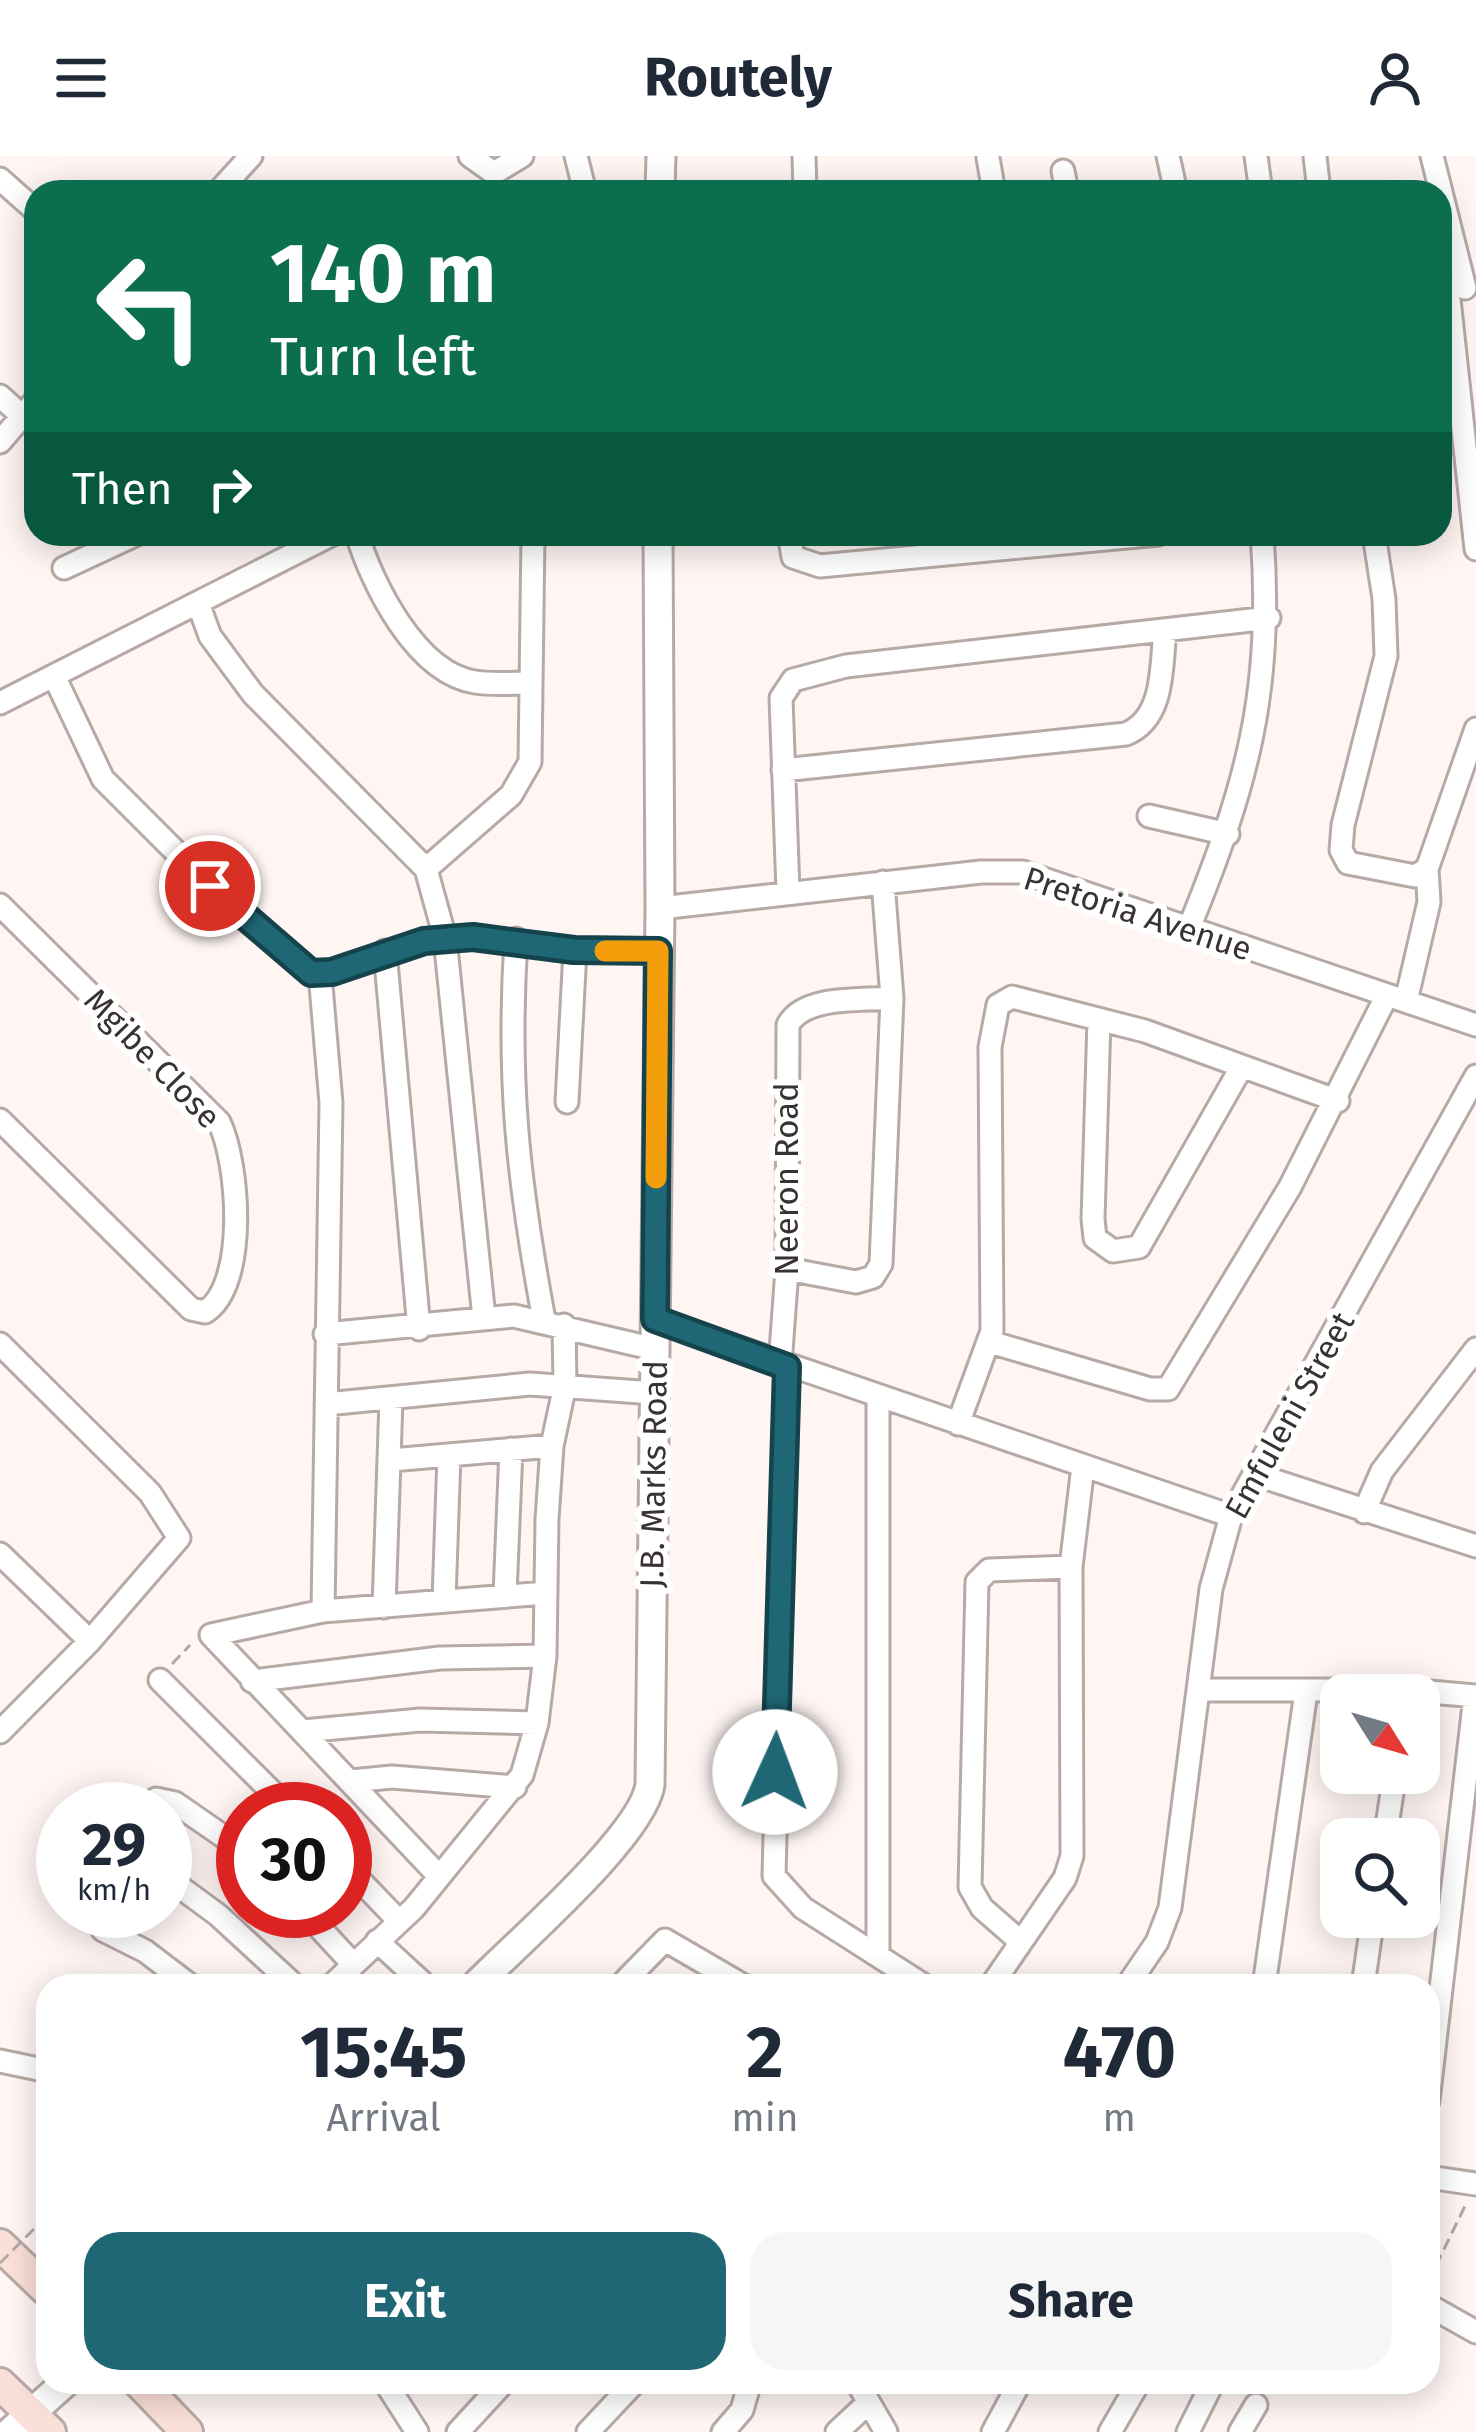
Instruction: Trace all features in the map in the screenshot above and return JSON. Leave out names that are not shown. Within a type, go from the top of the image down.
[{"type":"main road","points":[[0,2245],[36,2278]]},
{"type":"main road","points":[[0,2384],[37,2428]]},
{"type":"main road","points":[[151,2394],[184,2428]]},
{"type":"street","points":[[217,156],[243,164]]},
{"type":"street","points":[[470,156],[494,173],[516,160]]},
{"type":"street","points":[[0,179],[24,200]]},
{"type":"street","points":[[1457,289],[1476,549]]},
{"type":"street","points":[[0,442],[24,414]]},
{"type":"street","points":[[64,568],[111,546]]},
{"type":"street","points":[[0,703],[310,546]]},
{"type":"street","points":[[363,546],[401,627],[447,670],[475,682],[531,683]]},
{"type":"street","points":[[426,869],[523,778],[530,763],[533,546]]},
{"type":"street","name":"J.B. Marks Road","points":[[487,1974],[627,1834],[647,1804],[660,908],[658,546]]},
{"type":"street","points":[[791,546],[793,557],[820,566],[1032,546]]},
{"type":"street","points":[[1190,928],[1228,834],[1259,720],[1269,618],[1263,546]]},
{"type":"street","points":[[1376,546],[1384,598],[1385,656],[1341,850],[1355,868],[1415,876],[1427,869]]},
{"type":"street","points":[[198,603],[210,636],[253,694],[426,869],[445,938],[484,1318]]},
{"type":"street","points":[[788,891],[781,698],[794,680],[1269,618]]},
{"type":"street","points":[[783,770],[1126,734],[1144,724],[1156,700],[1166,630]]},
{"type":"street","points":[[55,677],[103,779],[233,909],[301,966],[320,974],[385,951],[445,938],[516,938],[574,950],[658,951]]},
{"type":"street","points":[[990,1342],[1150,1389],[1168,1389],[1397,998],[1430,902],[1427,869],[1476,729]]},
{"type":"street","points":[[1149,816],[1228,834]]},
{"type":"street","name":"Pretoria Avenue","points":[[660,908],[788,891],[1023,872],[1476,1025]]},
{"type":"street","points":[[787,1269],[856,1282],[873,1277],[881,1264],[892,998],[883,882]]},
{"type":"street","name":"Mgibe Close","points":[[0,905],[219,1122],[232,1156],[234,1256],[221,1298],[205,1312],[191,1309],[0,1120]]},
{"type":"street","points":[[343,1974],[399,1922],[515,1787],[537,1724],[545,1656],[552,1446],[566,1385],[516,1160],[510,1084],[516,938]]},
{"type":"street","points":[[567,1102],[574,950]]},
{"type":"street","points":[[385,951],[418,1329]]},
{"type":"street","points":[[320,974],[331,1102],[323,1611]]},
{"type":"street","name":"Neeron Road","points":[[892,998],[812,1006],[793,1015],[786,1035],[787,1269],[774,1876],[803,1908],[907,1974]]},
{"type":"street","points":[[958,1424],[990,1342],[992,1016],[1012,998],[1099,1020],[1338,1101]]},
{"type":"street","points":[[1099,1020],[1093,1219],[1095,1238],[1113,1251],[1139,1247],[1241,1068]]},
{"type":"street","name":"Emfuleni Street","points":[[1135,1974],[1157,1942],[1170,1908],[1214,1569],[1231,1516],[1476,1076]]},
{"type":"street","points":[[326,1334],[418,1329],[484,1318],[554,1322],[655,1349]]},
{"type":"street","points":[[655,1319],[1231,1516]]},
{"type":"street","points":[[0,1344],[150,1492],[178,1530],[170,1552],[0,1732]]},
{"type":"street","points":[[1364,1512],[1382,1472],[1476,1349]]},
{"type":"street","points":[[326,1404],[530,1384],[654,1393]]},
{"type":"street","points":[[878,1398],[878,1954]]},
{"type":"street","points":[[384,1607],[391,1400]]},
{"type":"street","points":[[391,1460],[552,1446]]},
{"type":"street","points":[[505,1595],[511,1449]]},
{"type":"street","points":[[444,1600],[449,1455]]},
{"type":"street","points":[[999,1974],[1064,1878],[1072,1856],[1071,1567],[1083,1466]]},
{"type":"street","points":[[1254,1474],[1476,1546]]},
{"type":"street","points":[[0,1554],[90,1641]]},
{"type":"street","points":[[1021,1942],[982,1908],[970,1888],[975,1594],[980,1575],[988,1570],[1071,1567]]},
{"type":"street","points":[[437,1874],[211,1635],[323,1611],[546,1593]]},
{"type":"street","points":[[252,1681],[440,1658],[545,1656]]},
{"type":"street","points":[[160,1680],[262,1782]]},
{"type":"street","points":[[1198,1690],[1320,1692]]},
{"type":"street","points":[[1266,1974],[1306,1692]]},
{"type":"street","points":[[1440,1694],[1476,1696],[1440,2000]]},
{"type":"street","points":[[303,1731],[420,1720],[537,1724]]},
{"type":"street","points":[[351,1781],[392,1777],[515,1787]]},
{"type":"street","points":[[372,1894],[399,1922]]},
{"type":"street","points":[[192,1896],[282,1974]]},
{"type":"street","points":[[119,1938],[176,1974]]},
{"type":"street","points":[[329,1938],[353,1964]]},
{"type":"street","points":[[1365,1974],[1370,1938]]},
{"type":"street","points":[[632,1974],[665,1940],[723,1974]]},
{"type":"street","points":[[377,1942],[413,1974]]},
{"type":"street","points":[[0,2061],[36,2068]]},
{"type":"street","points":[[1440,2182],[1471,2194]]},
{"type":"street","points":[[1440,2312],[1476,2332]]},
{"type":"street","points":[[37,2428],[58,2394]]},
{"type":"street","points":[[37,2428],[70,2394]]},
{"type":"street","points":[[171,2394],[184,2428]]},
{"type":"street","points":[[393,2394],[417,2432]]},
{"type":"street","points":[[458,2432],[492,2394]]},
{"type":"street","points":[[588,2432],[624,2394]]},
{"type":"street","points":[[723,2432],[742,2410],[746,2394]]},
{"type":"street","points":[[862,2394],[886,2432]]},
{"type":"street","points":[[993,2432],[1014,2394]]},
{"type":"street","points":[[1110,2432],[1131,2394]]},
{"type":"street","points":[[1188,2432],[1208,2394]]},
{"type":"street","points":[[837,2432],[866,2405]]},
{"type":"street","points":[[1240,2432],[1256,2405]]},
{"type":"path","points":[[160,1680],[187,1647],[211,1635]]},
{"type":"path","points":[[1440,2257],[1471,2194]]},
{"type":"path","points":[[0,2263],[36,2227]]},
{"type":"slow traffic","points":[[605,951],[658,951],[656,1178]]},
{"type":"route","points":[[210,886],[311,973],[332,972],[424,941],[473,937],[516,938],[574,950],[658,951],[655,1319],[787,1367],[775,1772]]}]
